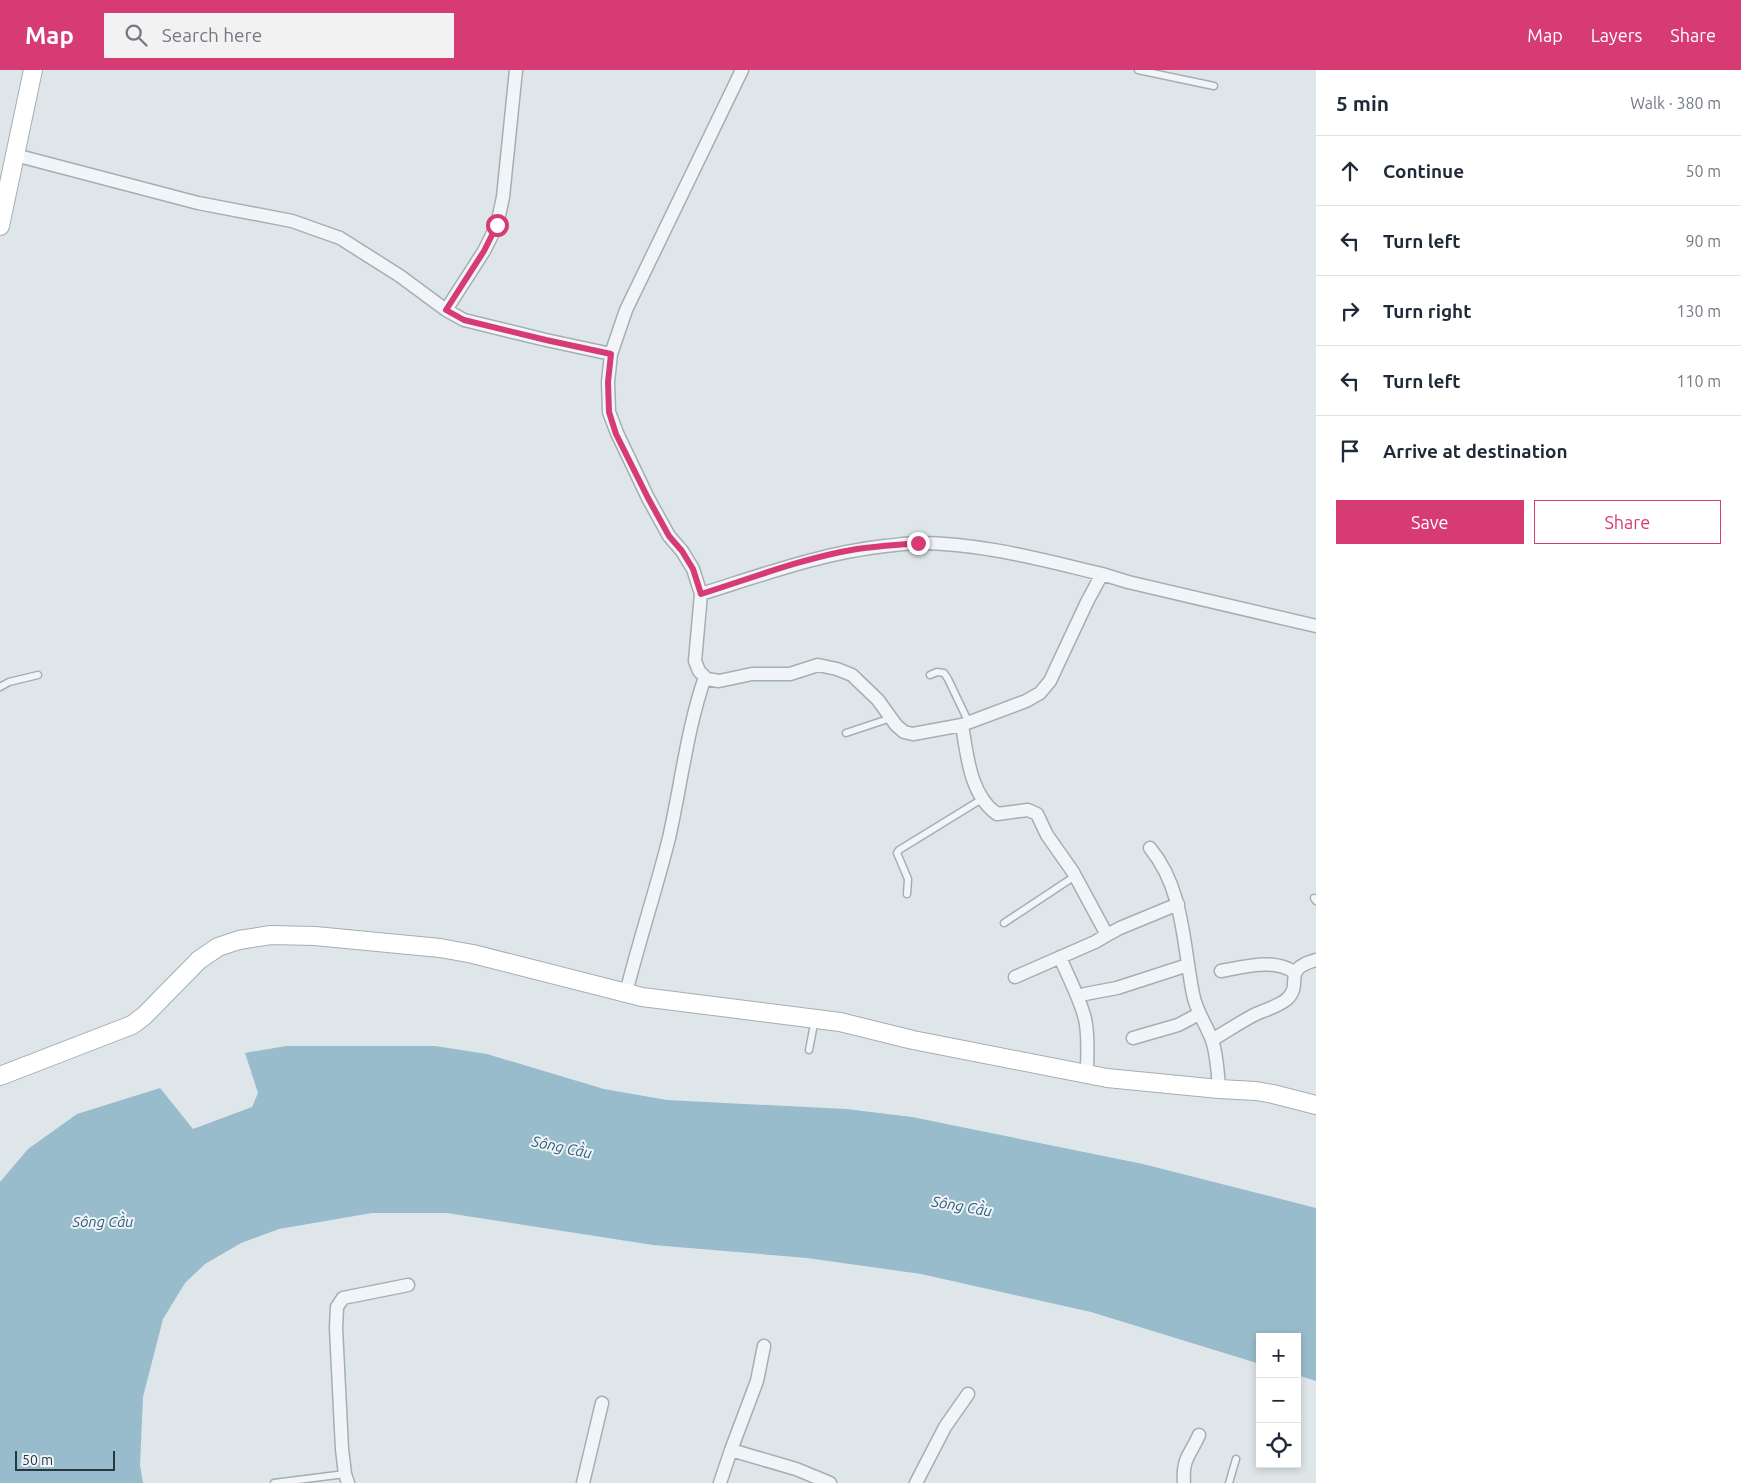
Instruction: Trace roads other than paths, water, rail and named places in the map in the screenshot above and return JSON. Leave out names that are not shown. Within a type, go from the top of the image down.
[{"type":"street","points":[[0,226],[33,70]]},
{"type":"street","points":[[446,310],[484,251],[497,225],[503,197],[516,70]]},
{"type":"street","points":[[742,70],[626,310],[611,354],[608,382],[609,412],[616,434],[669,536],[682,551],[693,569],[700,590],[695,661],[699,671],[707,679],[719,681],[752,674],[790,674],[818,665],[837,669],[852,675],[878,700],[904,732],[913,734],[966,724],[1026,701],[1040,693],[1050,681],[1102,574]]},
{"type":"street","points":[[15,155],[198,202],[292,222],[340,238],[400,276],[446,310],[464,320],[611,354]]},
{"type":"street","points":[[700,590],[823,556],[857,549],[918,543],[986,548],[1316,626]]},
{"type":"street","points":[[626,993],[668,839],[701,690],[706,677]]},
{"type":"street","points":[[966,724],[967,755],[978,793],[988,808],[997,814],[1028,810],[1037,814],[1047,835],[1075,876],[1107,935]]},
{"type":"street","points":[[1150,848],[1164,869],[1178,904],[1193,995],[1199,1014],[1212,1040],[1219,1089]]},
{"type":"street","points":[[1016,977],[1096,942],[1120,928],[1178,904]]},
{"type":"street","points":[[0,1076],[132,1025],[144,1016],[199,960],[218,947],[239,940],[271,936],[315,936],[440,948],[483,956],[642,997],[852,1024],[913,1040],[1087,1074],[1129,1081],[1273,1094],[1316,1105]]},
{"type":"street","points":[[1060,957],[1085,1018],[1087,1029],[1087,1074]]},
{"type":"street","points":[[1212,1040],[1254,1015],[1286,1000],[1293,991],[1294,972],[1300,966],[1316,960]]},
{"type":"street","points":[[1221,971],[1269,964],[1280,965],[1294,972]]},
{"type":"street","points":[[1085,994],[1117,988],[1188,966]]},
{"type":"street","points":[[1132,1038],[1178,1025],[1199,1014]]},
{"type":"street","points":[[346,1479],[336,1328],[337,1307],[343,1298],[408,1285]]},
{"type":"street","points":[[720,1483],[757,1381],[764,1346]]},
{"type":"street","points":[[916,1483],[945,1427],[968,1394]]},
{"type":"street","points":[[583,1483],[602,1403]]},
{"type":"street","points":[[1184,1483],[1183,1470],[1186,1458],[1194,1448],[1199,1435]]},
{"type":"street","points":[[731,1450],[796,1469],[830,1483]]},
{"type":"lane","points":[[1138,70],[1214,86]]},
{"type":"lane","points":[[930,675],[937,672],[944,673],[966,724]]},
{"type":"lane","points":[[0,687],[9,682],[38,675]]},
{"type":"lane","points":[[846,733],[891,718]]},
{"type":"lane","points":[[908,894],[908,879],[897,853],[899,850],[982,799]]},
{"type":"lane","points":[[1004,923],[1075,876]]},
{"type":"lane","points":[[808,1050],[815,1019]]},
{"type":"lane","points":[[1229,1483],[1236,1459]]},
{"type":"lane","points":[[274,1483],[346,1479]]},
{"type":"water","name":"Sông Cầu","points":[[286,1046],[435,1046],[487,1054],[604,1089],[667,1100],[846,1109],[912,1117],[1143,1164],[1316,1208],[1316,1381],[1301,1376],[1301,1333],[1256,1333],[1256,1363],[1091,1312],[921,1274],[807,1258],[653,1245],[447,1213],[372,1213],[279,1229],[241,1243],[205,1264],[185,1283],[163,1319],[143,1397],[140,1465],[143,1483],[0,1483],[0,1182],[28,1149],[77,1114],[160,1088],[193,1129],[252,1107],[258,1093],[245,1053]]}]
